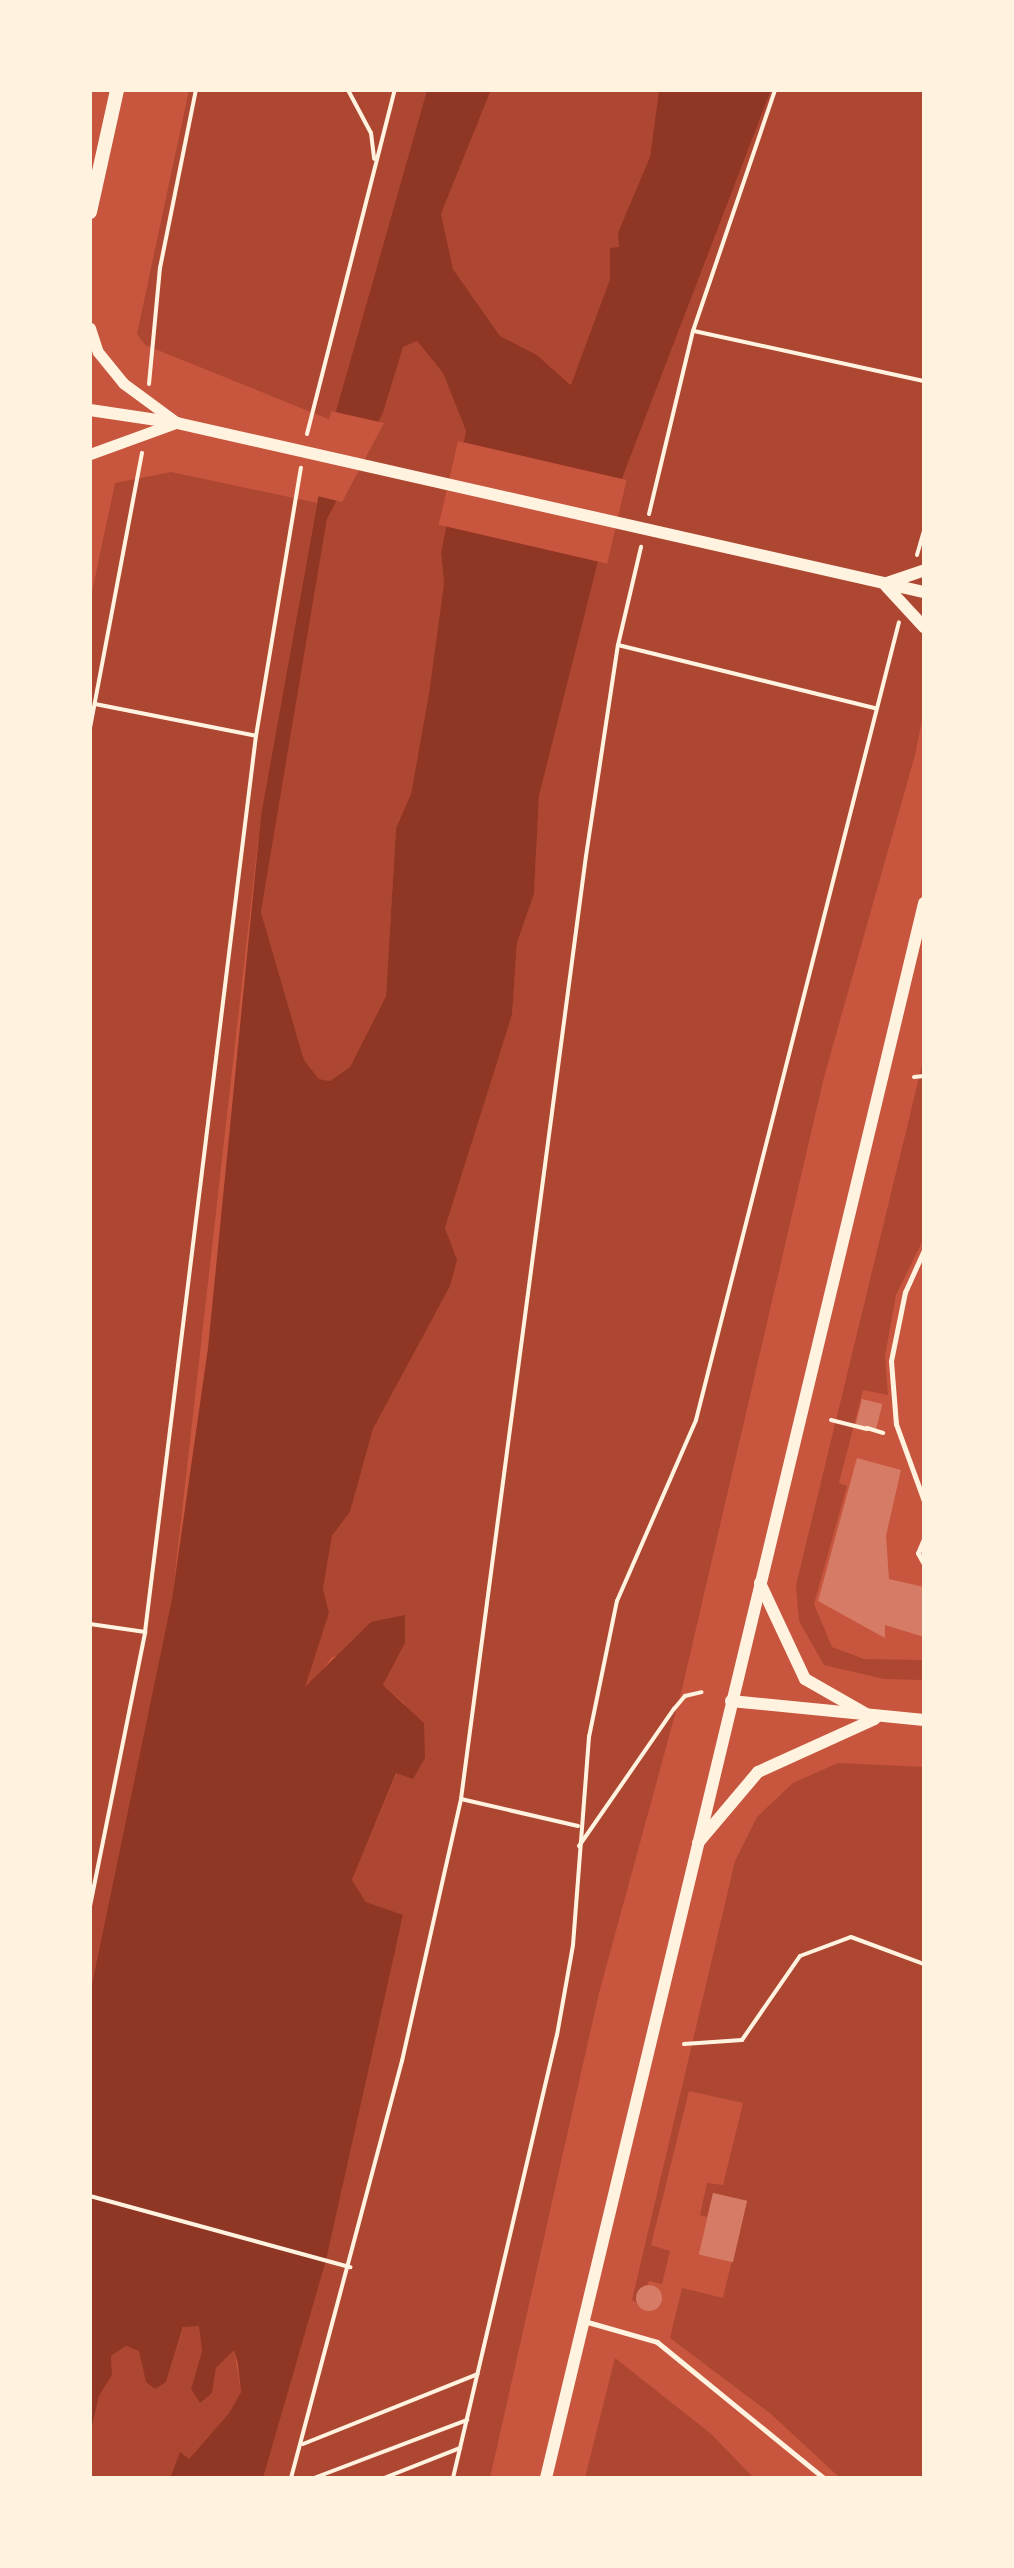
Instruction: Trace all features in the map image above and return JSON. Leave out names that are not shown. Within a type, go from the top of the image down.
[{"type":"main road","points":[[90,212],[117,90]]},
{"type":"main road","points":[[91,410],[177,422],[924,592]]},
{"type":"main road","points":[[884,584],[920,565]]},
{"type":"main road","points":[[884,584],[924,627]]},
{"type":"main road","points":[[546,2478],[924,903]]},
{"type":"main road","points":[[759,1581],[787,1654],[805,1679],[875,1719]]},
{"type":"main road","points":[[730,1701],[875,1719],[924,1720]]},
{"type":"main road","points":[[696,1845],[758,1772],[875,1719]]},
{"type":"street","points":[[90,328],[106,365],[177,422]]},
{"type":"street","points":[[90,454],[177,422]]},
{"type":"lane","points":[[924,1250],[905,1292],[891,1361],[896,1424],[924,1501]]},
{"type":"lane","points":[[924,1539],[918,1553],[924,1564]]},
{"type":"lane","points":[[584,2320],[657,2342],[824,2478]]},
{"type":"path","points":[[348,90],[371,133],[375,164]]},
{"type":"path","points":[[306,438],[396,90]]},
{"type":"path","points":[[649,516],[693,331],[774,90]]},
{"type":"path","points":[[693,331],[924,381]]},
{"type":"path","points":[[90,1906],[145,1632],[256,736],[303,456]]},
{"type":"path","points":[[292,2478],[350,2267],[461,1799],[618,645],[644,534]]},
{"type":"path","points":[[920,565],[923,536]]},
{"type":"path","points":[[453,2478],[557,2035],[573,1945],[579,1826],[617,1602],[696,1420],[841,865],[875,708],[901,616]]},
{"type":"path","points":[[618,645],[875,708]]},
{"type":"path","points":[[94,704],[256,736]]},
{"type":"path","points":[[914,1077],[924,1076]]},
{"type":"path","points":[[924,1149],[924,1161]]},
{"type":"path","points":[[831,1420],[884,1433]]},
{"type":"path","points":[[90,1624],[145,1632]]},
{"type":"path","points":[[579,1846],[674,1709],[685,1696],[702,1692]]},
{"type":"path","points":[[461,1799],[579,1826]]},
{"type":"path","points":[[684,2044],[742,2040],[800,1956],[851,1937],[924,1964]]},
{"type":"path","points":[[90,2196],[350,2267]]},
{"type":"path","points":[[303,2444],[478,2374]]},
{"type":"path","points":[[314,2478],[467,2420]]},
{"type":"path","points":[[384,2478],[460,2448]]},
{"type":"shaded area","points":[[189,90],[427,90],[333,421],[145,345],[137,334]]},
{"type":"shaded area","points":[[427,90],[491,90],[441,214],[453,269],[500,336],[537,355],[571,385],[610,279],[610,248],[619,247],[618,233],[650,157],[659,90],[771,90],[613,502],[539,796],[534,894],[517,943],[512,1015],[445,1228],[457,1260],[450,1286],[373,1429],[350,1512],[332,1536],[323,1589],[329,1613],[305,1687],[371,1622],[405,1615],[405,1643],[383,1685],[424,1723],[425,1758],[413,1779],[396,1773],[352,1880],[366,1902],[403,1915],[326,2260],[263,2478],[170,2478],[180,2452],[189,2459],[229,2413],[241,2392],[238,2364],[234,2350],[216,2368],[212,2393],[200,2403],[191,2389],[202,2351],[199,2326],[183,2327],[166,2382],[155,2389],[146,2382],[139,2351],[126,2346],[111,2356],[112,2375],[99,2396],[90,2435],[90,1994],[172,1599],[208,1348],[261,815],[330,432]],"holes":[[[417,341],[443,373],[466,431],[441,552],[444,583],[429,693],[411,794],[396,828],[386,996],[350,1067],[330,1081],[319,1079],[304,1060],[261,912],[327,519],[383,413],[403,347]]]},
{"type":"shaded area","points":[[491,90],[659,90],[650,157],[619,248],[610,249],[610,279],[572,385],[537,355],[500,336],[453,269],[441,214]]},
{"type":"shaded area","points":[[771,90],[924,90],[924,710],[915,755],[824,1077],[682,1689],[599,1993],[490,2478],[263,2478],[403,1916],[366,1902],[352,1880],[397,1772],[405,1704],[383,1685],[405,1643],[332,1657],[307,1691],[304,1686],[329,1613],[323,1589],[332,1536],[350,1512],[373,1429],[450,1285],[456,1260],[445,1228],[512,1015],[517,943],[534,894],[539,796],[613,502]]},
{"type":"shaded area","points":[[417,341],[443,373],[466,431],[441,552],[444,583],[429,693],[411,794],[396,828],[386,996],[350,1067],[330,1081],[319,1079],[304,1060],[261,912],[327,519],[383,413],[403,346]]},
{"type":"shaded area","points":[[171,472],[317,503],[261,815],[172,1600],[90,1997],[90,601],[115,483]]},
{"type":"shaded area","points":[[924,1057],[924,1238],[896,1295],[885,1356],[888,1395],[863,1390],[839,1483],[847,1486],[814,1604],[832,1647],[864,1659],[924,1660],[924,1680],[884,1679],[824,1665],[799,1621],[796,1585]]},
{"type":"shaded area","points":[[838,1763],[924,1767],[924,2478],[840,2478],[771,2414],[670,2338],[682,2288],[723,2298],[746,2201],[713,2193],[707,2217],[700,2215],[707,2183],[723,2185],[743,2103],[689,2091],[651,2245],[670,2251],[662,2284],[649,2281],[639,2304],[632,2300],[735,1861],[757,1817],[793,1783]]},
{"type":"shaded area","points":[[184,2326],[200,2326],[202,2351],[191,2389],[212,2393],[216,2368],[234,2349],[241,2392],[229,2413],[188,2460],[180,2453],[170,2478],[90,2478],[90,2435],[99,2396],[112,2375],[111,2356],[126,2346],[140,2351],[146,2382],[166,2382]]},
{"type":"shaded area","points":[[615,2358],[710,2433],[754,2478],[585,2478]]},
{"type":"pier","points":[[331,411],[384,423],[342,502],[313,495]]},
{"type":"pier","points":[[458,441],[627,480],[607,564],[439,525]]},
{"type":"building","points":[[862,1399],[882,1404],[876,1430],[855,1425]]},
{"type":"building","points":[[857,1458],[901,1470],[886,1536],[889,1579],[924,1587],[924,1637],[885,1625],[885,1638],[818,1601]]},
{"type":"building","points":[[713,2193],[747,2201],[733,2262],[699,2254]]},
{"type":"building","points":[[649,2285],[658,2289],[662,2298],[658,2307],[649,2311],[640,2307],[636,2298],[640,2289]]}]
